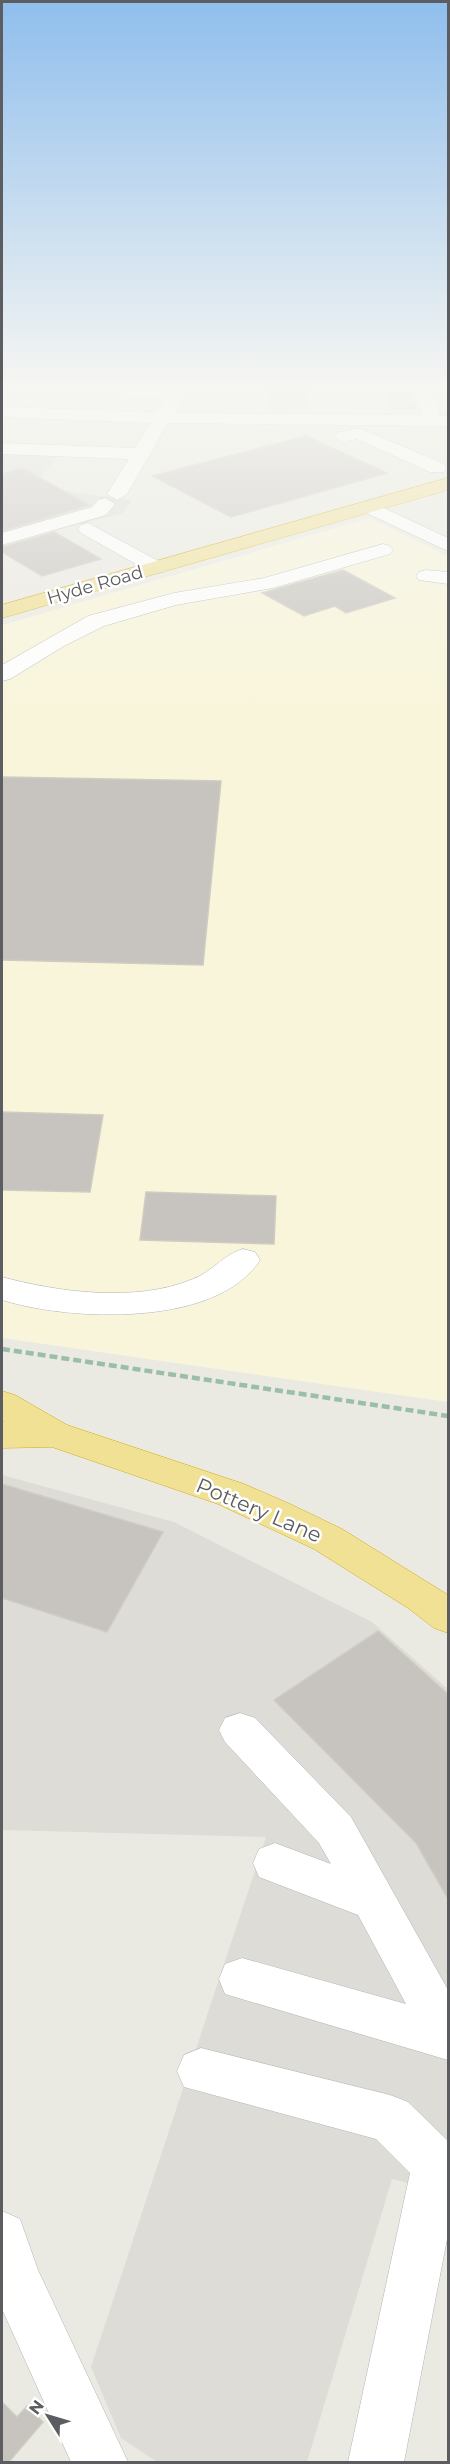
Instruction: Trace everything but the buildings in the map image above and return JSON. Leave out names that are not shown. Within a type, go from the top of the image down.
[{"type":"highway","name":"Hyde Road","points":[[2,612],[404,497]]},
{"type":"highway","name":"Hyde Road","points":[[397,499],[407,497]]},
{"type":"highway","name":"Pottery Lane","points":[[2,1404],[54,1434],[231,1494],[276,1514],[328,1539],[422,1597],[448,1617]]},
{"type":"highway","name":"Pottery Lane","points":[[2,1435],[54,1434]]},
{"type":"street","points":[[2,539],[99,512],[112,497]]},
{"type":"street","points":[[369,507],[448,545]]},
{"type":"street","points":[[88,529],[157,568]]},
{"type":"street","points":[[2,674],[56,641],[96,621],[174,599],[266,584],[383,550]]},
{"type":"street","points":[[426,576],[448,578]]},
{"type":"street","points":[[2,1288],[38,1298],[84,1303],[143,1302],[190,1291],[225,1277],[243,1260]]},
{"type":"street","points":[[240,1730],[335,1830],[448,2037]]},
{"type":"street","points":[[276,1863],[374,1901]]},
{"type":"street","points":[[242,1979],[448,2037]]},
{"type":"street","points":[[201,2071],[390,2119],[443,2164],[376,2463]]},
{"type":"street","points":[[2,2237],[14,2277],[100,2463]]},
{"type":"path","points":[[2,1349],[38,1352],[448,1416]]},
{"type":"shaded area","points":[[2,497],[110,497],[132,500],[123,513],[2,544]]},
{"type":"shaded area","points":[[370,518],[448,556],[448,1402],[2,1338],[2,625]]},
{"type":"shaded area","points":[[2,1475],[174,1522],[372,1622],[448,1689],[448,2193],[392,2179],[307,2462],[157,2462],[121,2438],[91,2367],[266,1837],[2,1830]]}]
